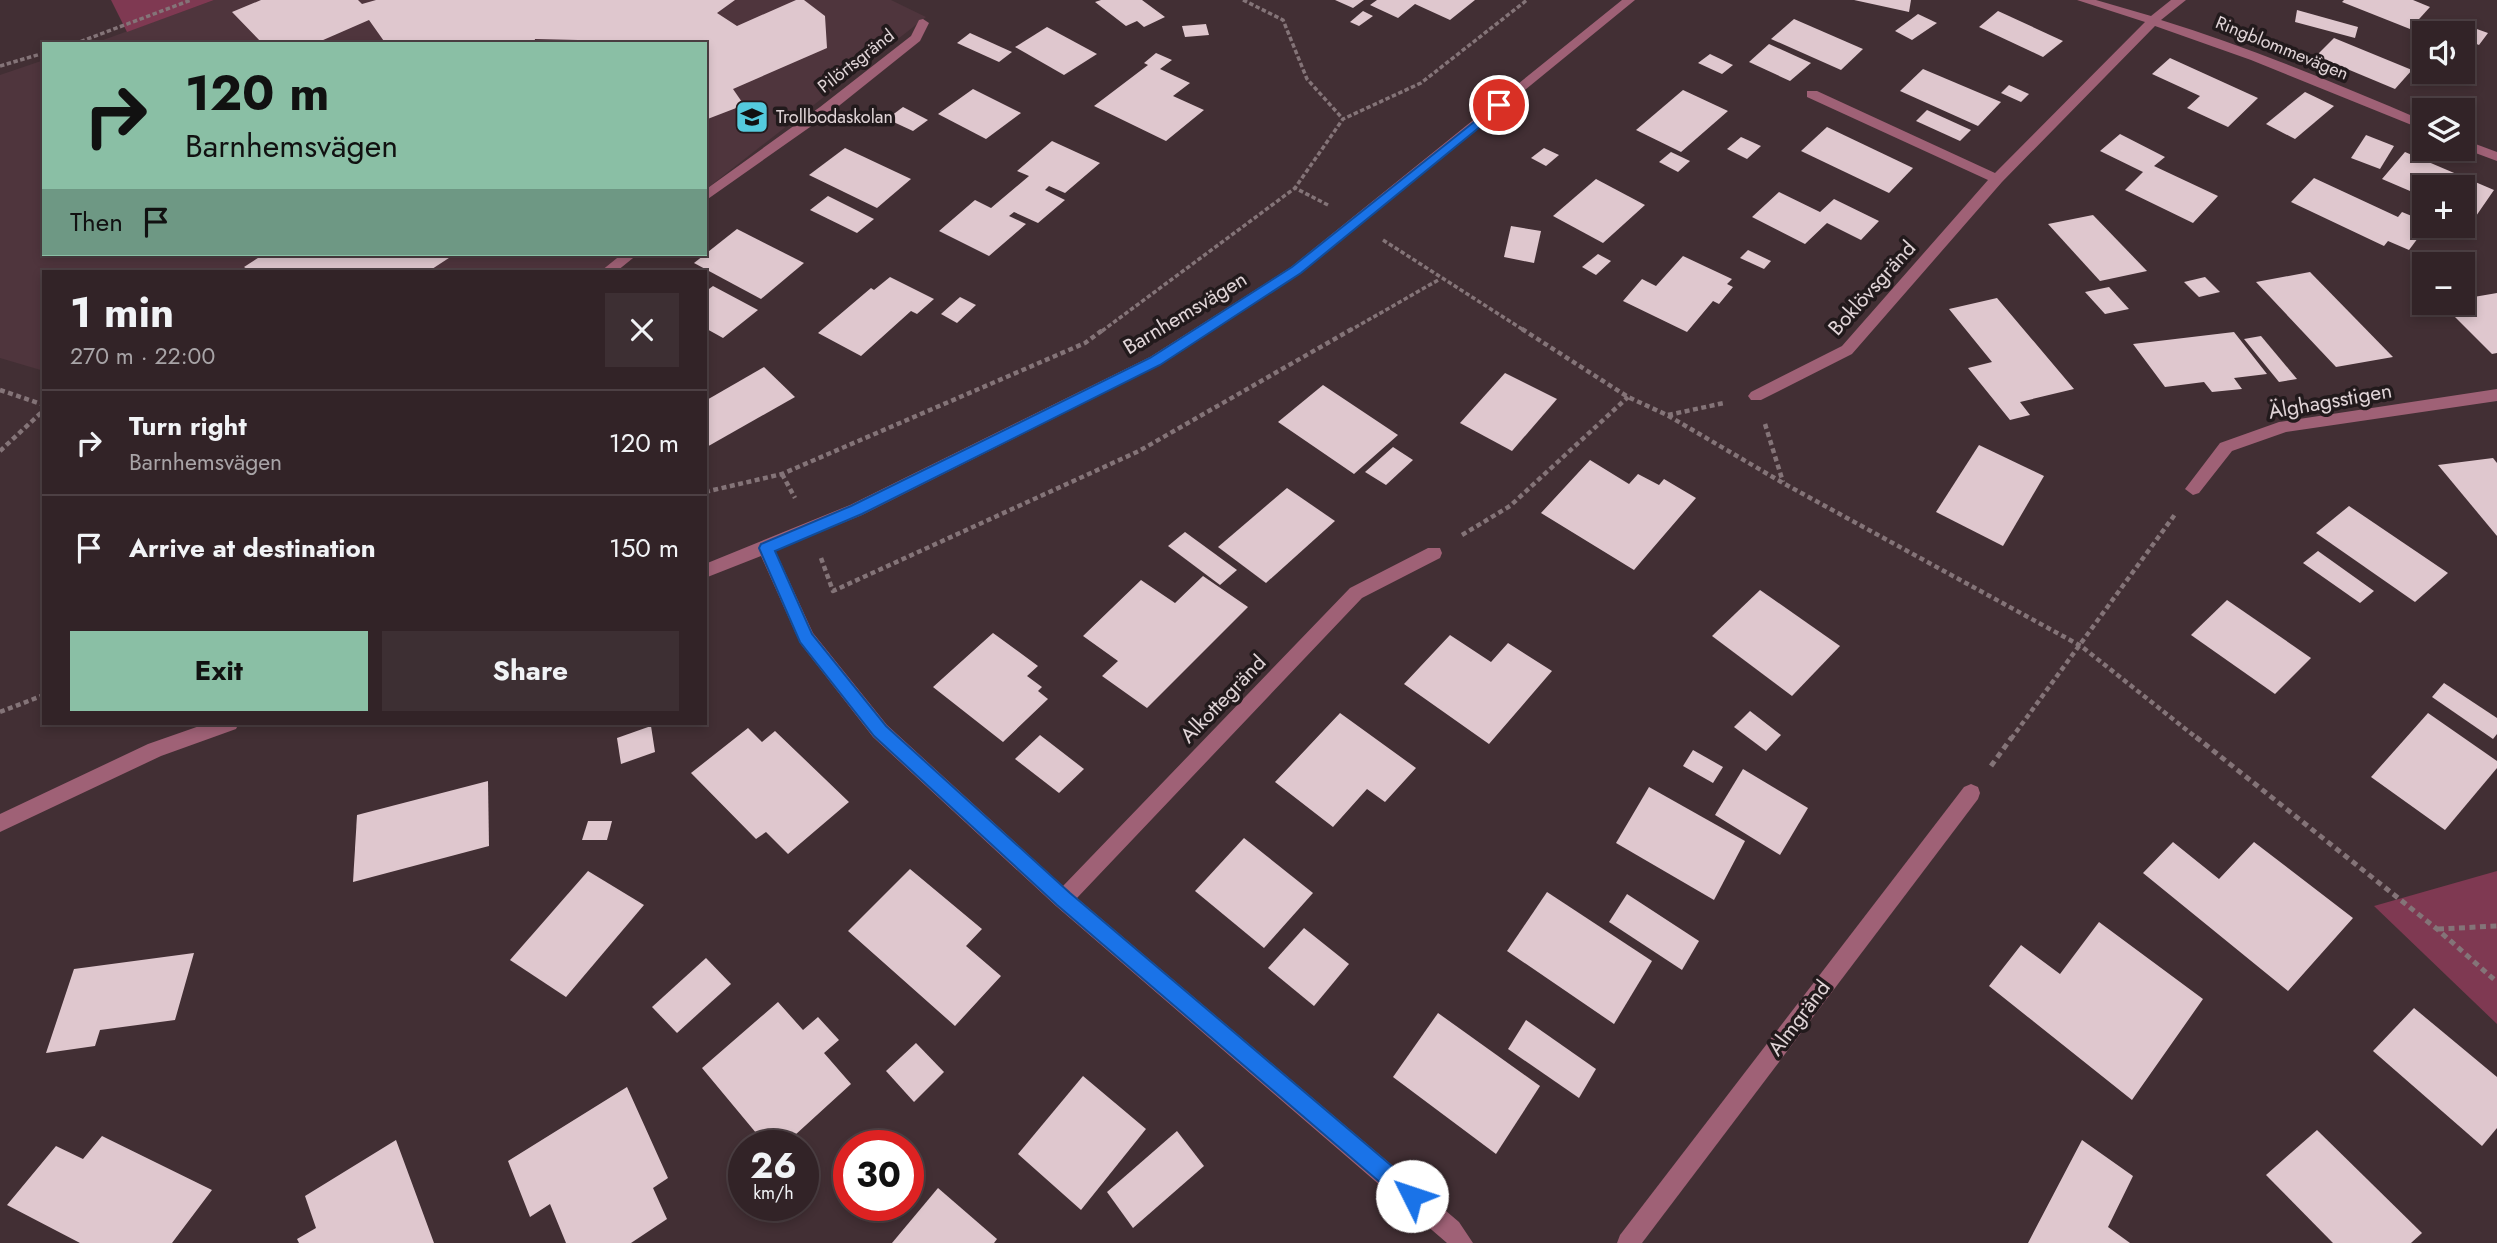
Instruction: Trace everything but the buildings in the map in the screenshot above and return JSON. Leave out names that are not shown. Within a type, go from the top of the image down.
[{"type":"street","name":"Ringblommevägen","points":[[2083,0],[2154,20],[2412,121]]},
{"type":"street","name":"Boklövsgränd","points":[[1756,396],[1847,350],[1997,179],[2168,6],[2180,0]]},
{"type":"street","name":"Barnhemsvägen","points":[[707,570],[856,510],[1155,361],[1296,270],[1624,1]]},
{"type":"street","name":"Pilörtsgränd","points":[[707,196],[825,110],[916,38],[923,23]]},
{"type":"street","points":[[1812,94],[1997,179]]},
{"type":"street","points":[[2475,148],[2497,157]]},
{"type":"street","points":[[609,270],[628,256]]},
{"type":"street","name":"Älghagsstigen","points":[[2193,489],[2226,447],[2285,426],[2497,396]]},
{"type":"street","points":[[766,548],[806,638],[880,731],[1063,899],[1451,1230],[1462,1243]]},
{"type":"street","name":"Alkottegränd","points":[[1063,899],[1356,593],[1434,553]]},
{"type":"street","points":[[0,823],[155,750],[224,725]]},
{"type":"street","name":"Almgränd","points":[[1628,1243],[1971,793]]},
{"type":"path","points":[[79,42],[191,0]]},
{"type":"path","points":[[1243,0],[1283,20],[1307,79],[1343,119]]},
{"type":"path","points":[[707,492],[782,474],[1085,343],[1295,188],[1343,119],[1421,83],[1527,0]]},
{"type":"path","points":[[0,66],[42,54]]},
{"type":"path","points":[[1295,188],[1331,207]]},
{"type":"path","points":[[1389,243],[1628,397],[1667,415],[1783,483],[2081,646],[2437,929],[2497,982]]},
{"type":"path","points":[[782,474],[811,529],[833,591],[1139,452],[1441,279]]},
{"type":"path","points":[[0,390],[42,407]]},
{"type":"path","points":[[1667,415],[1756,396],[1783,483]]},
{"type":"path","points":[[1434,553],[1510,506],[1628,397]]},
{"type":"path","points":[[0,451],[42,410]]},
{"type":"path","points":[[1971,793],[2081,646],[2193,489]]},
{"type":"path","points":[[0,712],[42,696]]},
{"type":"path","points":[[2437,929],[2497,926]]},
{"type":"shaded area","points":[[111,0],[214,0],[127,32]]},
{"type":"shaded area","name":"Trollbodaskolan","points":[[214,0],[891,0],[926,17],[707,188],[707,42],[98,42]]},
{"type":"shaded area","points":[[42,61],[42,256],[621,256],[603,270],[42,270],[42,370],[0,358],[0,75]]},
{"type":"shaded area","points":[[2497,871],[2497,1024],[2374,906]]},
{"type":"place","name":"Trollbodaskolan","points":[[752,117]]},
{"type":"route","points":[[1412,1196],[1063,899],[880,731],[806,638],[766,548],[856,510],[1155,361],[1197,337],[1296,270],[1499,105]]}]
